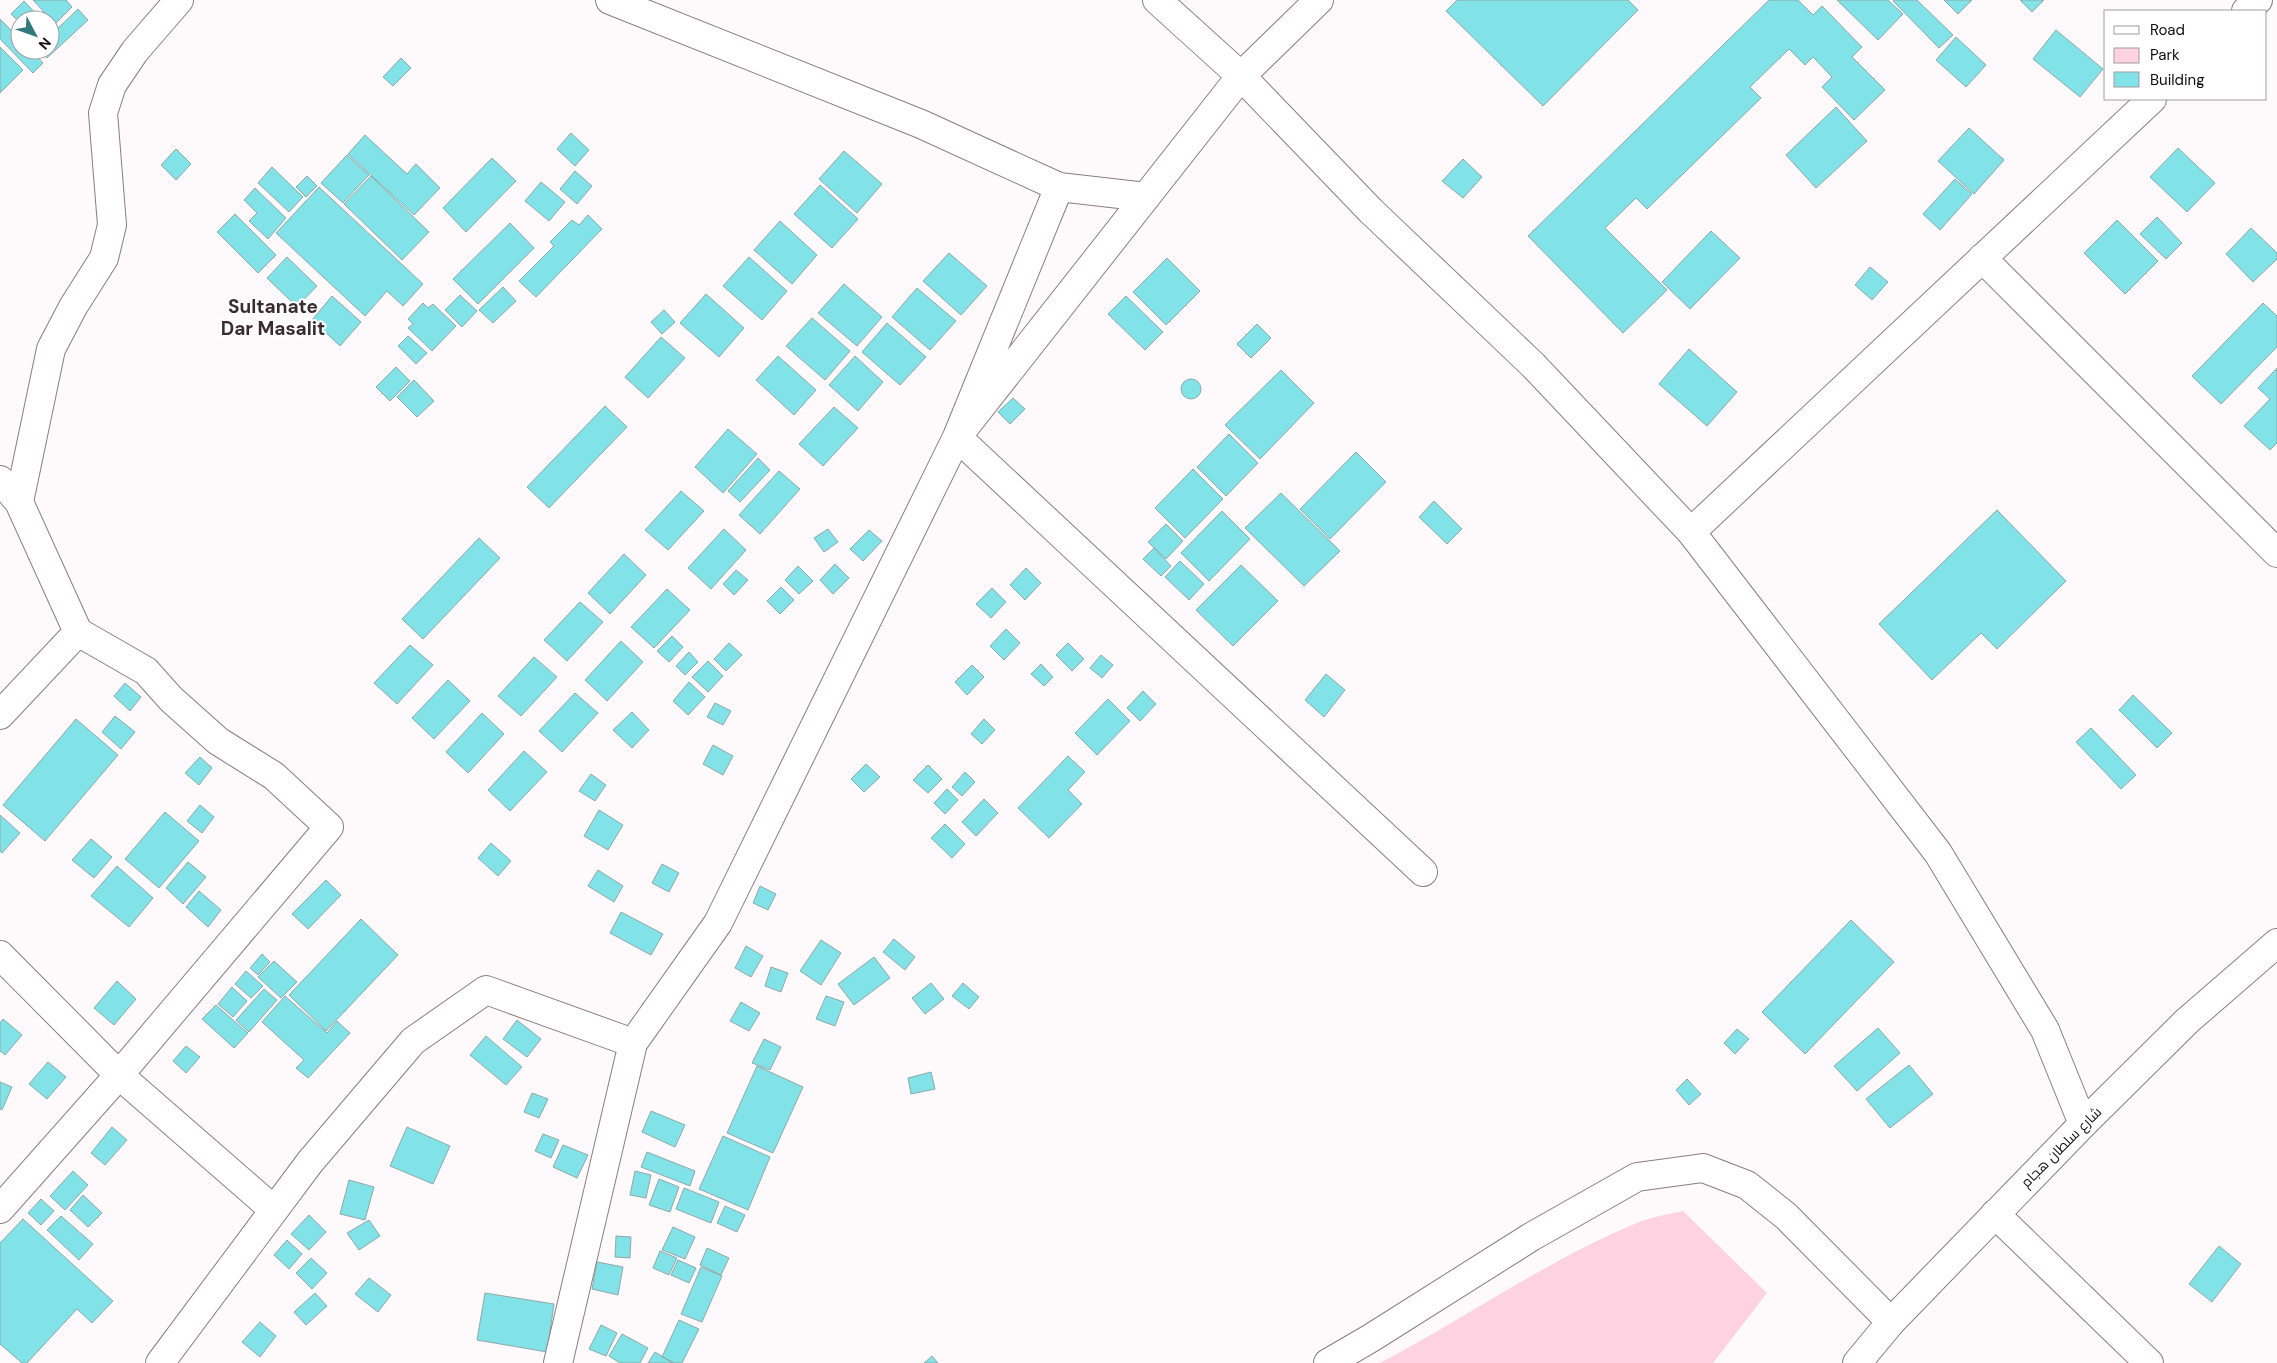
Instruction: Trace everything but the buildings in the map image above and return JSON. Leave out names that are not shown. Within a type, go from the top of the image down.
[{"type":"main road","points":[[19,502],[51,349],[73,307],[104,258],[112,225],[103,113],[112,85],[135,51],[179,0]]},
{"type":"main road","points":[[610,0],[921,124],[1059,187],[1146,197]]},
{"type":"main road","points":[[1157,0],[1241,76],[1372,211],[1533,365],[1691,532],[1938,853],[2045,1030],[2083,1124]]},
{"type":"main road","points":[[957,437],[1241,76],[1319,0]]},
{"type":"main road","points":[[2247,10],[2258,0]]},
{"type":"main road","points":[[1691,532],[2151,100]]},
{"type":"main road","points":[[558,1363],[634,1043],[718,922],[957,437],[1059,187]]},
{"type":"main road","points":[[1982,258],[2277,553]]},
{"type":"main road","points":[[957,437],[1423,872]]},
{"type":"main road","points":[[0,480],[19,502],[78,632],[146,671],[171,699],[218,741],[274,776],[329,827],[119,1075],[0,1209]]},
{"type":"main road","points":[[0,715],[78,632]]},
{"type":"main road","name":"شارع سلطان هجام","points":[[1857,1363],[1890,1322],[2083,1124],[2187,1021],[2277,943]]},
{"type":"main road","points":[[0,955],[119,1075],[274,1210]]},
{"type":"main road","points":[[160,1363],[310,1162],[413,1040],[486,990],[634,1043]]},
{"type":"main road","points":[[1328,1363],[1531,1237],[1638,1177],[1703,1168],[1747,1185],[1786,1216],[1890,1322]]},
{"type":"main road","points":[[1995,1214],[2149,1363]]},
{"type":"green space","points":[[1683,1211],[1767,1293],[1713,1363],[1380,1363],[1575,1252],[1642,1221]]},
{"type":"district","name":"Sultanate Dar Masalit","points":[[273,317]]}]
